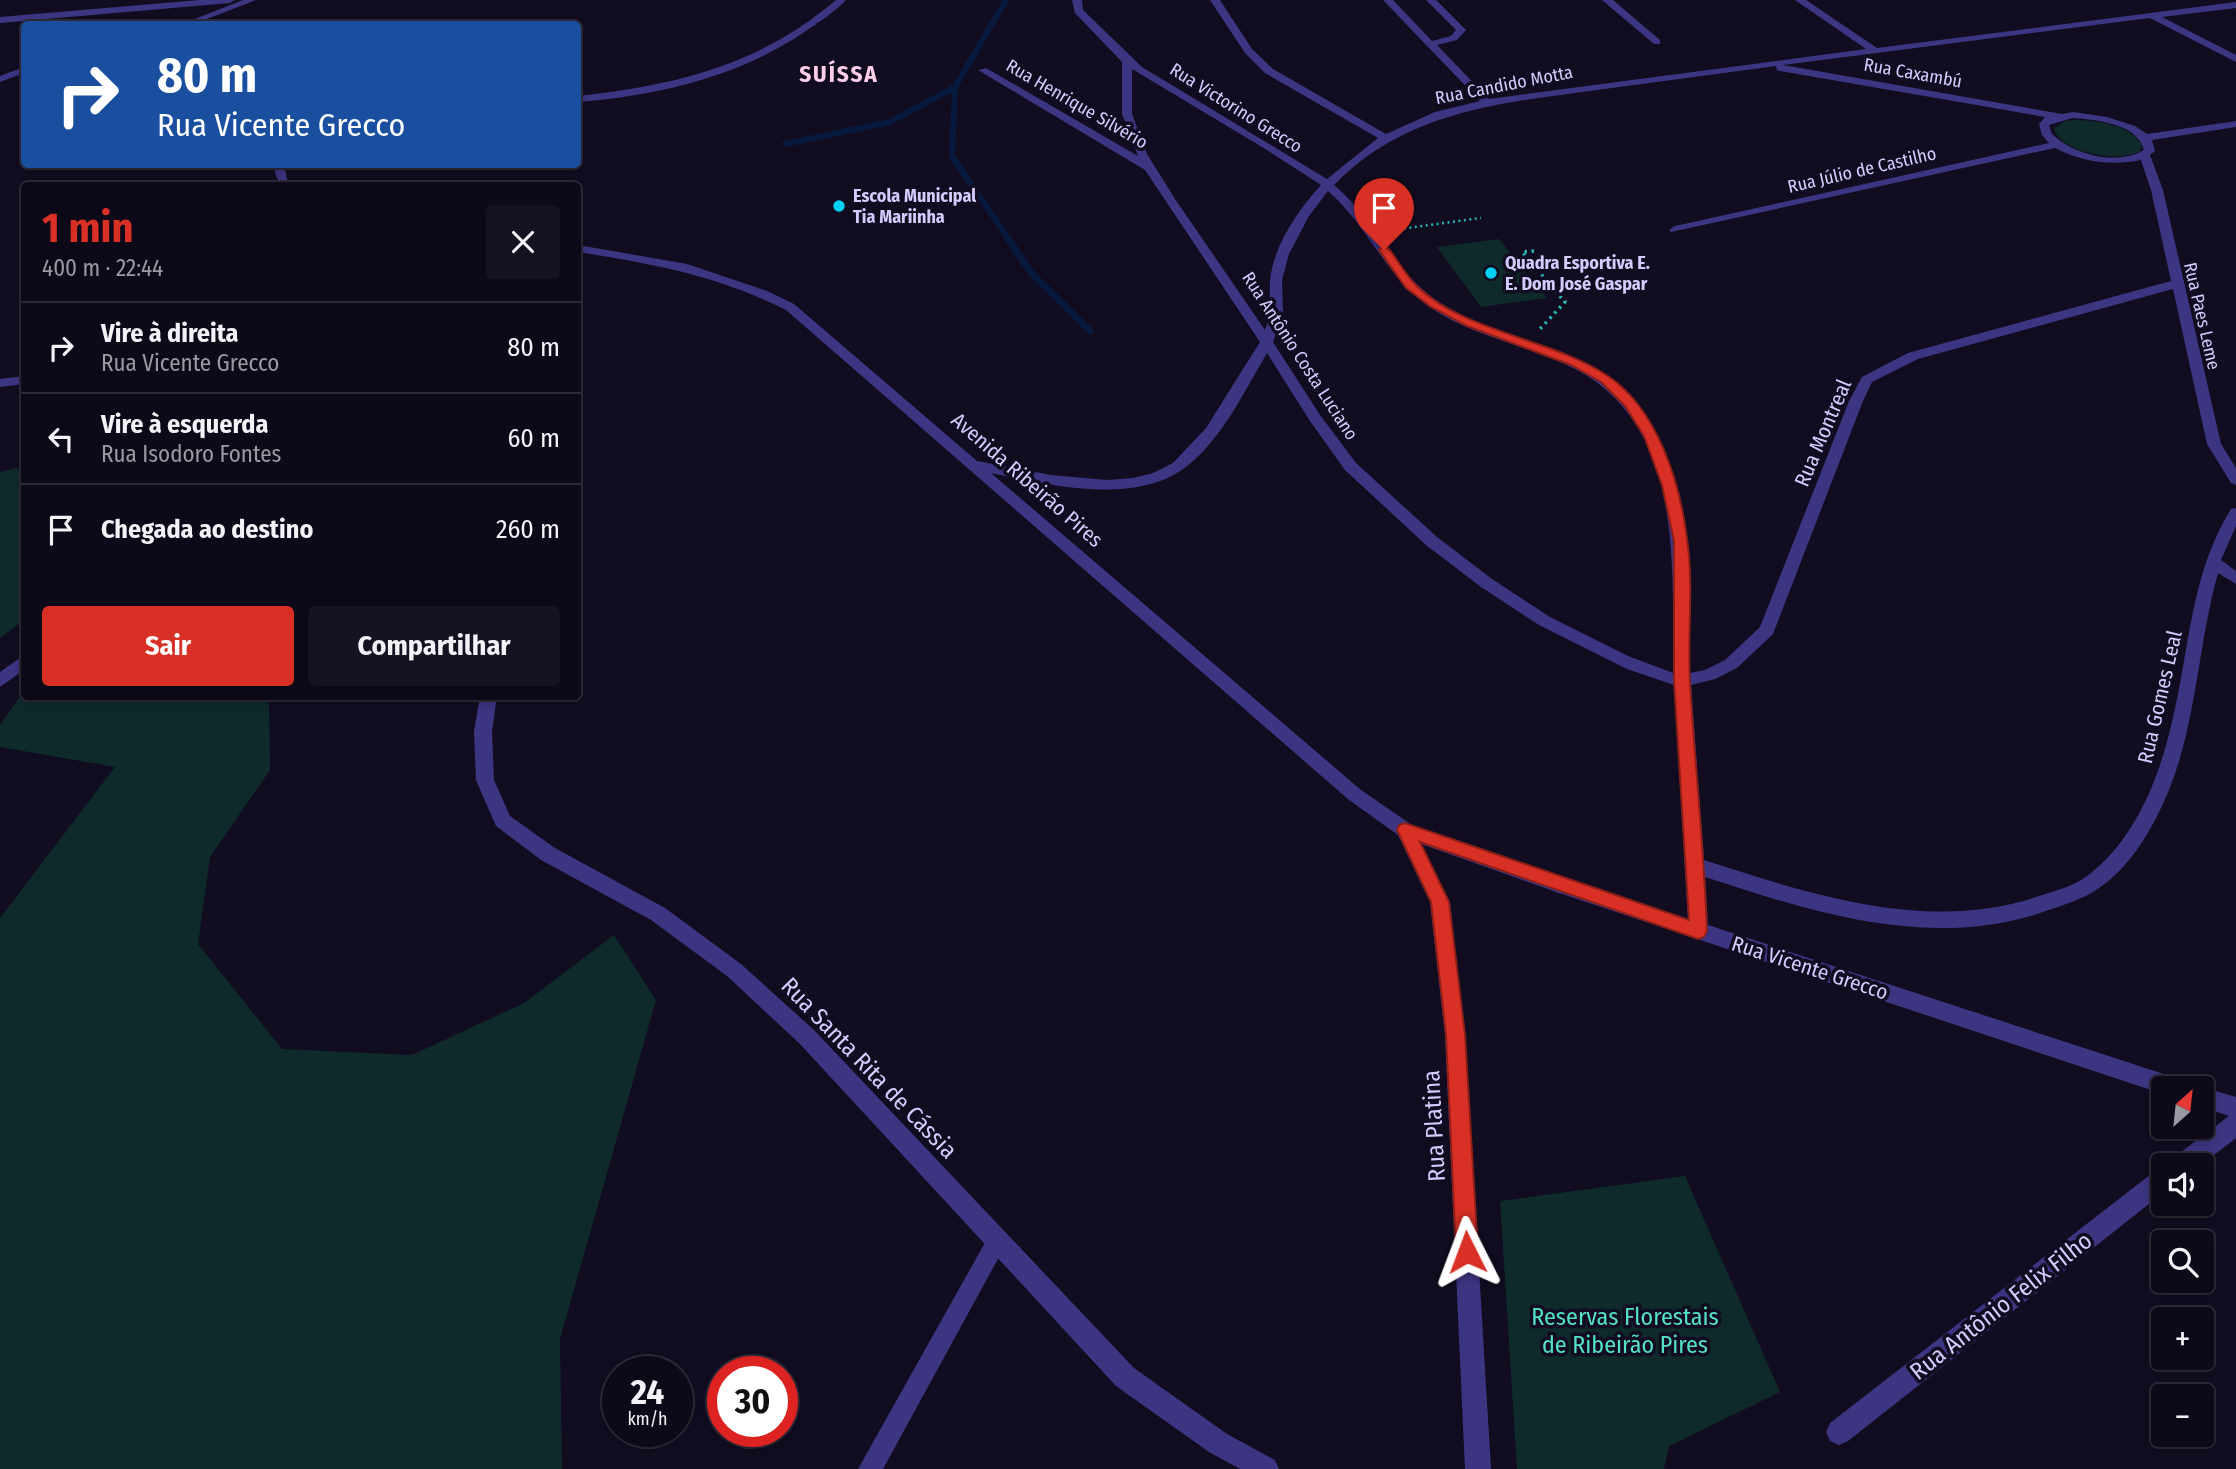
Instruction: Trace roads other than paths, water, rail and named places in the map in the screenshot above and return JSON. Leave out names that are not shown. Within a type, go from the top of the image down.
[{"type":"street","points":[[0,20],[230,0]]},
{"type":"street","points":[[195,21],[251,0]]},
{"type":"street","points":[[581,99],[680,85],[752,61],[779,46],[841,0]]},
{"type":"street","name":"Rua Victorino Grecco","points":[[1077,0],[1078,11],[1128,61],[1327,184],[1372,233],[1410,285],[1435,305],[1471,323],[1575,363],[1605,380],[1630,404],[1650,436],[1669,485],[1681,541],[1682,681],[1696,866],[1698,931]]},
{"type":"street","points":[[1215,0],[1241,41],[1269,71],[1385,138]]},
{"type":"street","points":[[1388,0],[1488,104]]},
{"type":"street","points":[[1431,0],[1461,30],[1454,38],[1431,44]]},
{"type":"street","points":[[1607,0],[1657,43]]},
{"type":"street","points":[[1800,0],[1875,51]]},
{"type":"street","points":[[2180,0],[2199,10]]},
{"type":"street","name":"Rua Candido Motta","points":[[976,465],[1048,479],[1107,484],[1136,483],[1178,466],[1206,438],[1222,416],[1265,341],[1277,312],[1276,278],[1286,246],[1302,216],[1327,184],[1356,159],[1385,138],[1434,117],[1488,104],[1761,65],[2236,5]]},
{"type":"street","points":[[2153,16],[2236,59]]},
{"type":"street","name":"Rua Antônio Costa Luciano","points":[[1128,61],[1127,115],[1135,139],[1310,412],[1349,465],[1405,519],[1475,574],[1546,621],[1637,667],[1682,681]]},
{"type":"street","name":"Rua Caxambú","points":[[1761,65],[2059,116],[2106,119],[2128,127],[2145,138]]},
{"type":"street","name":"Rua Henrique Silvério","points":[[983,70],[1152,169]]},
{"type":"street","points":[[0,79],[21,71]]},
{"type":"street","points":[[2059,116],[2049,119],[2043,130],[2057,144],[2104,160],[2135,160],[2145,156]]},
{"type":"street","points":[[2145,138],[2236,124]]},
{"type":"street","name":"Rua Paes Leme","points":[[2145,138],[2150,145],[2150,151],[2145,156],[2157,190],[2214,444],[2236,480]]},
{"type":"street","name":"Rua Júlio de Castilho","points":[[1675,230],[2057,144]]},
{"type":"street","name":"Avenida Ribeirão Pires","points":[[581,249],[673,262],[719,274],[756,288],[790,307],[1355,795],[1405,830]]},
{"type":"street","name":"Rua Montreal","points":[[1682,681],[1721,672],[1745,656],[1768,630],[1856,401],[1867,380],[1913,356],[2176,284]]},
{"type":"street","points":[[0,383],[21,380]]},
{"type":"street","name":"Rua Gomes Leal","points":[[1696,866],[1782,893],[1879,916],[1957,922],[2032,910],[2094,882],[2138,834],[2165,777],[2180,727],[2212,561],[2236,513]]},
{"type":"street","points":[[2212,561],[2236,579]]},
{"type":"street","points":[[0,681],[21,664]]},
{"type":"street","name":"Rua Santa Rita de Cássia","points":[[488,700],[483,732],[485,780],[503,821],[548,855],[658,914],[734,970],[807,1037],[1125,1377],[1217,1443],[1266,1469]]},
{"type":"street","name":"Rua Vicente Grecco","points":[[1405,830],[1698,931],[2151,1080]]},
{"type":"street","name":"Rua Platina","points":[[1405,830],[1440,902],[1448,964],[1455,1035],[1478,1469]]},
{"type":"street","points":[[2214,1101],[2236,1108]]},
{"type":"street","points":[[2198,1153],[2236,1124]]},
{"type":"street","name":"Rua Antônio Felix Filho","points":[[1839,1432],[2151,1188]]},
{"type":"lane","points":[[870,1469],[998,1239]]},
{"type":"waterway","points":[[955,87],[1006,0]]},
{"type":"waterway","points":[[785,144],[890,122],[955,87]]},
{"type":"waterway","points":[[955,87],[952,156],[1008,238]]},
{"type":"waterway","points":[[1007,237],[1032,274],[1090,331]]},
{"type":"place","name":"Escola Municipal Tia Mariinha","points":[[839,206]]},
{"type":"place","name":"Quadra Esportiva E. E. Dom José Gaspar","points":[[1491,273]]},
{"type":"district","name":"SUÍSSA","points":[[839,74]]},
{"type":"park label","name":"Reservas Florestais de Ribeirão Pires","points":[[1625,1331]]}]
